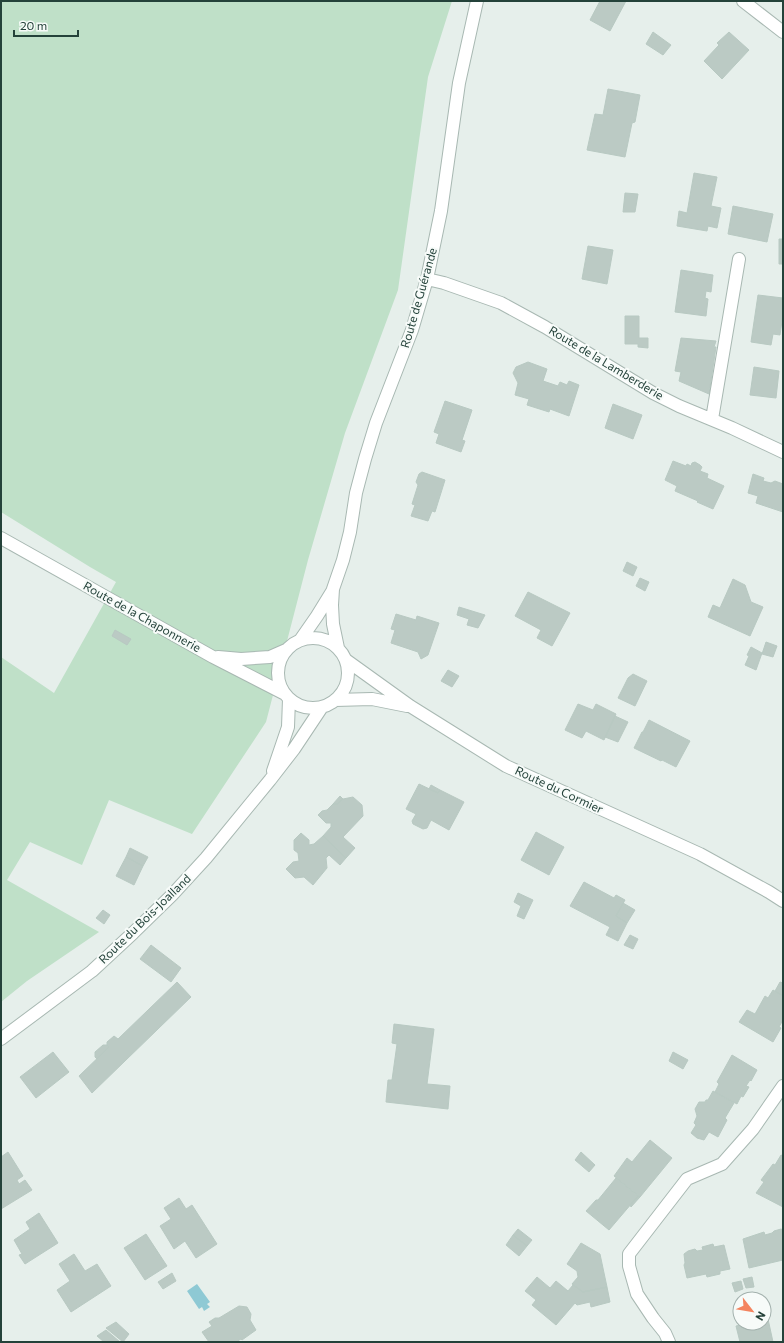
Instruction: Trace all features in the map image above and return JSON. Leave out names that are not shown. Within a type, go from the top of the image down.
[{"type":"street","name":"Route de Guérande","points":[[301,640],[333,589],[343,560],[350,532],[356,493],[365,459],[376,423],[412,330],[427,279],[441,211],[459,83],[476,1]]},
{"type":"street","points":[[743,1],[783,32]]},
{"type":"street","points":[[712,419],[739,259]]},
{"type":"street","name":"Route de la Lamberderie","points":[[427,279],[444,283],[501,303],[545,327],[653,393],[783,452]]},
{"type":"street","name":"Route de la Chaponnerie","points":[[1,538],[287,696]]},
{"type":"street","name":"Route de Guérande","points":[[333,589],[332,606],[338,648]]},
{"type":"street","points":[[213,656],[242,659],[270,657],[286,650],[301,640],[309,638],[317,638],[332,643],[338,648],[346,660],[348,671],[347,682],[342,692],[335,700],[322,707],[310,708],[299,705],[287,696],[279,683],[278,672],[280,660],[286,650]]},
{"type":"street","name":"Route du Cormier","points":[[346,660],[410,706],[506,766],[700,854],[783,901]]},
{"type":"street","name":"Route du Bois-Joalland","points":[[270,780],[288,727],[287,696]]},
{"type":"street","points":[[335,700],[372,699],[410,706]]},
{"type":"street","name":"Route du Bois-Joalland","points":[[1,1039],[92,971],[133,933],[206,858],[294,749],[322,707]]},
{"type":"street","points":[[669,1342],[665,1333],[636,1294],[629,1266],[629,1254],[687,1179],[722,1164],[753,1129],[783,1086]]},
{"type":"green space","points":[[1,1],[452,1],[428,77],[398,290],[345,433],[308,560],[266,722],[192,834],[109,800],[82,865],[30,842],[7,880],[99,932],[27,981],[1,1002],[1,657],[54,693],[116,582],[1,512]]},
{"type":"water","points":[[197,1284],[210,1302],[207,1304],[210,1307],[204,1311],[202,1307],[199,1309],[187,1291]]},
{"type":"building","points":[[600,1],[626,1],[610,31],[590,20]]},
{"type":"building","points":[[653,32],[671,45],[663,55],[646,44]]},
{"type":"building","points":[[729,32],[749,50],[722,79],[704,61],[719,45],[717,43]]},
{"type":"building","points":[[608,89],[640,95],[635,122],[632,123],[625,157],[587,150],[595,114],[603,115]]},
{"type":"building","points":[[694,173],[717,177],[711,206],[721,208],[717,228],[708,226],[707,231],[677,226],[679,211],[687,213]]},
{"type":"building","points":[[625,193],[638,194],[635,212],[623,212]]},
{"type":"building","points":[[733,206],[773,214],[767,242],[728,234]]},
{"type":"building","points":[[779,239],[783,239],[783,264],[779,264]]},
{"type":"building","points":[[588,246],[613,250],[607,284],[582,279]]},
{"type":"building","points":[[681,270],[713,275],[711,292],[706,291],[705,298],[708,299],[706,316],[675,312]]},
{"type":"building","points":[[758,295],[783,298],[783,314],[780,335],[773,334],[771,345],[751,342]]},
{"type":"building","points":[[625,316],[639,316],[639,338],[648,338],[648,348],[638,347],[638,344],[625,344]]},
{"type":"building","points":[[681,338],[716,341],[709,394],[679,381],[681,372],[675,371]]},
{"type":"building","points":[[528,362],[547,369],[543,381],[558,386],[560,382],[567,385],[569,381],[579,385],[569,416],[550,409],[549,412],[527,405],[529,399],[515,395],[518,383],[513,373],[516,367]]},
{"type":"building","points":[[754,367],[779,371],[776,398],[750,395]]},
{"type":"building","points":[[445,401],[472,410],[462,440],[465,441],[461,452],[436,443],[439,434],[434,432]]},
{"type":"building","points":[[613,404],[642,415],[633,439],[605,428]]},
{"type":"building","points":[[673,461],[686,466],[687,464],[691,466],[692,463],[695,462],[702,467],[700,471],[708,474],[707,478],[724,486],[713,509],[675,491],[677,486],[665,480]]},
{"type":"building","points":[[422,472],[445,480],[435,512],[432,511],[428,521],[411,516],[415,505],[412,504],[418,485],[416,482],[419,474]]},
{"type":"building","points":[[753,474],[764,478],[763,481],[771,483],[775,481],[783,484],[783,512],[756,503],[758,496],[748,493]]},
{"type":"building","points":[[627,562],[637,567],[633,576],[623,571]]},
{"type":"building","points":[[640,578],[649,582],[645,591],[636,586]]},
{"type":"building","points":[[733,579],[745,585],[751,602],[763,607],[750,636],[708,617],[713,605],[720,608]]},
{"type":"building","points":[[528,592],[570,613],[552,646],[537,638],[541,630],[515,616]]},
{"type":"building","points":[[459,607],[485,615],[478,628],[467,625],[469,619],[457,615]]},
{"type":"building","points":[[396,614],[416,620],[417,616],[439,623],[428,655],[421,659],[418,652],[391,643],[395,630],[391,629]]},
{"type":"building","points":[[115,630],[131,639],[127,645],[112,636]]},
{"type":"building","points":[[766,642],[777,646],[773,657],[762,654]]},
{"type":"building","points":[[751,647],[762,653],[756,670],[745,665],[749,656],[747,655]]},
{"type":"building","points":[[448,670],[459,676],[452,687],[441,681]]},
{"type":"building","points":[[633,674],[647,681],[635,706],[618,698],[628,678]]},
{"type":"building","points":[[578,704],[593,710],[596,704],[616,714],[604,740],[586,731],[582,738],[565,730]]},
{"type":"building","points":[[615,716],[628,722],[618,742],[605,737]]},
{"type":"building","points":[[649,720],[690,741],[676,767],[634,748]]},
{"type":"building","points":[[419,784],[438,793],[440,790],[464,802],[449,830],[431,820],[427,828],[423,829],[413,824],[412,821],[416,814],[406,809]]},
{"type":"building","points":[[431,785],[440,790],[438,793],[429,789]]},
{"type":"building","points":[[340,796],[343,799],[337,804],[333,804]]},
{"type":"building","points":[[353,797],[362,805],[363,816],[343,837],[355,848],[346,858],[323,836],[331,827],[331,823],[326,823],[318,815],[322,811],[327,810],[333,804],[337,804],[343,799]]},
{"type":"building","points":[[536,832],[564,847],[549,875],[521,860]]},
{"type":"building","points":[[301,833],[309,840],[309,845],[314,844],[323,836],[346,858],[340,865],[329,855],[326,858],[327,868],[313,885],[304,877],[295,878],[286,869],[293,862],[299,861],[298,853],[294,850],[294,840]]},
{"type":"building","points":[[130,848],[148,857],[143,866],[126,857]]},
{"type":"building","points":[[126,857],[143,866],[134,885],[116,876]]},
{"type":"building","points":[[584,882],[614,898],[616,895],[625,900],[616,916],[627,923],[618,941],[606,935],[610,927],[570,906]]},
{"type":"building","points":[[518,893],[533,900],[524,919],[517,916],[521,906],[514,902]]},
{"type":"building","points":[[623,903],[635,910],[627,923],[616,916]]},
{"type":"building","points":[[103,910],[110,915],[104,924],[96,918]]},
{"type":"building","points":[[630,935],[638,939],[633,949],[624,945]]},
{"type":"building","points":[[151,945],[181,968],[171,982],[140,959]]},
{"type":"building","points":[[177,982],[191,997],[92,1093],[79,1076],[109,1047],[107,1042],[114,1036],[118,1039]]},
{"type":"building","points":[[780,982],[783,983],[783,996],[775,991]]},
{"type":"building","points":[[773,990],[783,996],[783,1020],[779,1027],[781,1028],[773,1042],[739,1022],[747,1010],[755,1014],[765,996],[768,998]]},
{"type":"building","points":[[394,1024],[434,1029],[427,1084],[450,1086],[448,1109],[386,1102],[388,1080],[392,1080],[397,1044],[392,1043]]},
{"type":"building","points":[[103,1045],[107,1045],[109,1047],[97,1059],[95,1057],[95,1052]]},
{"type":"building","points":[[53,1052],[69,1072],[36,1098],[20,1077]]},
{"type":"building","points":[[673,1052],[688,1060],[683,1069],[669,1061]]},
{"type":"building","points":[[732,1055],[757,1070],[751,1081],[750,1080],[746,1086],[749,1087],[743,1097],[741,1096],[737,1104],[715,1092],[719,1084],[717,1082]]},
{"type":"building","points":[[713,1091],[734,1103],[725,1118],[727,1120],[718,1137],[709,1132],[704,1140],[697,1138],[691,1133],[696,1125],[694,1123],[697,1116],[695,1109],[699,1102],[705,1102],[708,1100]]},
{"type":"building","points":[[650,1140],[672,1158],[640,1197],[614,1176],[627,1158],[632,1162]]},
{"type":"building","points":[[8,1152],[23,1176],[17,1180],[19,1184],[25,1180],[32,1190],[1,1209],[1,1157]]},
{"type":"building","points":[[581,1152],[595,1165],[589,1172],[575,1160]]},
{"type":"building","points":[[781,1155],[783,1156],[783,1207],[756,1193],[764,1182],[761,1180],[773,1164],[775,1165]]},
{"type":"building","points":[[616,1178],[638,1196],[609,1230],[586,1211],[596,1200],[598,1200]]},
{"type":"building","points":[[638,1196],[640,1197],[631,1207],[630,1205]]},
{"type":"building","points":[[179,1198],[186,1209],[192,1205],[217,1244],[196,1258],[185,1241],[174,1249],[160,1226],[171,1219],[164,1208]]},
{"type":"building","points":[[39,1213],[58,1243],[25,1264],[19,1255],[22,1254],[14,1240],[30,1229],[26,1222]]},
{"type":"building","points":[[518,1229],[532,1240],[527,1246],[513,1235]]},
{"type":"building","points":[[781,1229],[783,1230],[783,1260],[749,1268],[743,1239],[764,1232],[765,1235]]},
{"type":"building","points":[[146,1234],[167,1266],[145,1280],[124,1248]]},
{"type":"building","points":[[513,1235],[527,1246],[519,1256],[506,1245]]},
{"type":"building","points":[[581,1243],[600,1254],[607,1287],[583,1292],[572,1284],[578,1277],[577,1271],[567,1264]]},
{"type":"building","points":[[713,1244],[714,1247],[724,1245],[730,1269],[720,1271],[720,1274],[707,1277],[706,1274],[687,1278],[684,1265],[684,1254],[695,1249],[697,1251],[703,1250],[702,1247]]},
{"type":"building","points":[[74,1254],[85,1271],[97,1264],[111,1286],[71,1312],[57,1290],[70,1281],[59,1264]]},
{"type":"building","points":[[172,1273],[176,1281],[163,1289],[158,1282]]},
{"type":"building","points":[[537,1277],[550,1288],[556,1281],[568,1291],[573,1285],[583,1292],[607,1287],[610,1302],[591,1307],[590,1302],[577,1305],[575,1303],[556,1325],[532,1305],[536,1300],[525,1291]]},
{"type":"building","points":[[752,1277],[754,1287],[746,1288],[743,1279]]},
{"type":"building","points":[[741,1281],[743,1289],[735,1291],[732,1283]]},
{"type":"building","points":[[239,1306],[247,1307],[251,1314],[250,1320],[256,1330],[242,1340],[241,1339],[236,1342],[209,1342],[202,1332],[212,1326],[209,1322]]},
{"type":"building","points":[[116,1322],[129,1334],[123,1342],[106,1328]]},
{"type":"building","points":[[106,1330],[120,1342],[104,1342],[97,1336]]},
{"type":"building","points":[[737,1331],[771,1331],[773,1342],[740,1342]]}]
